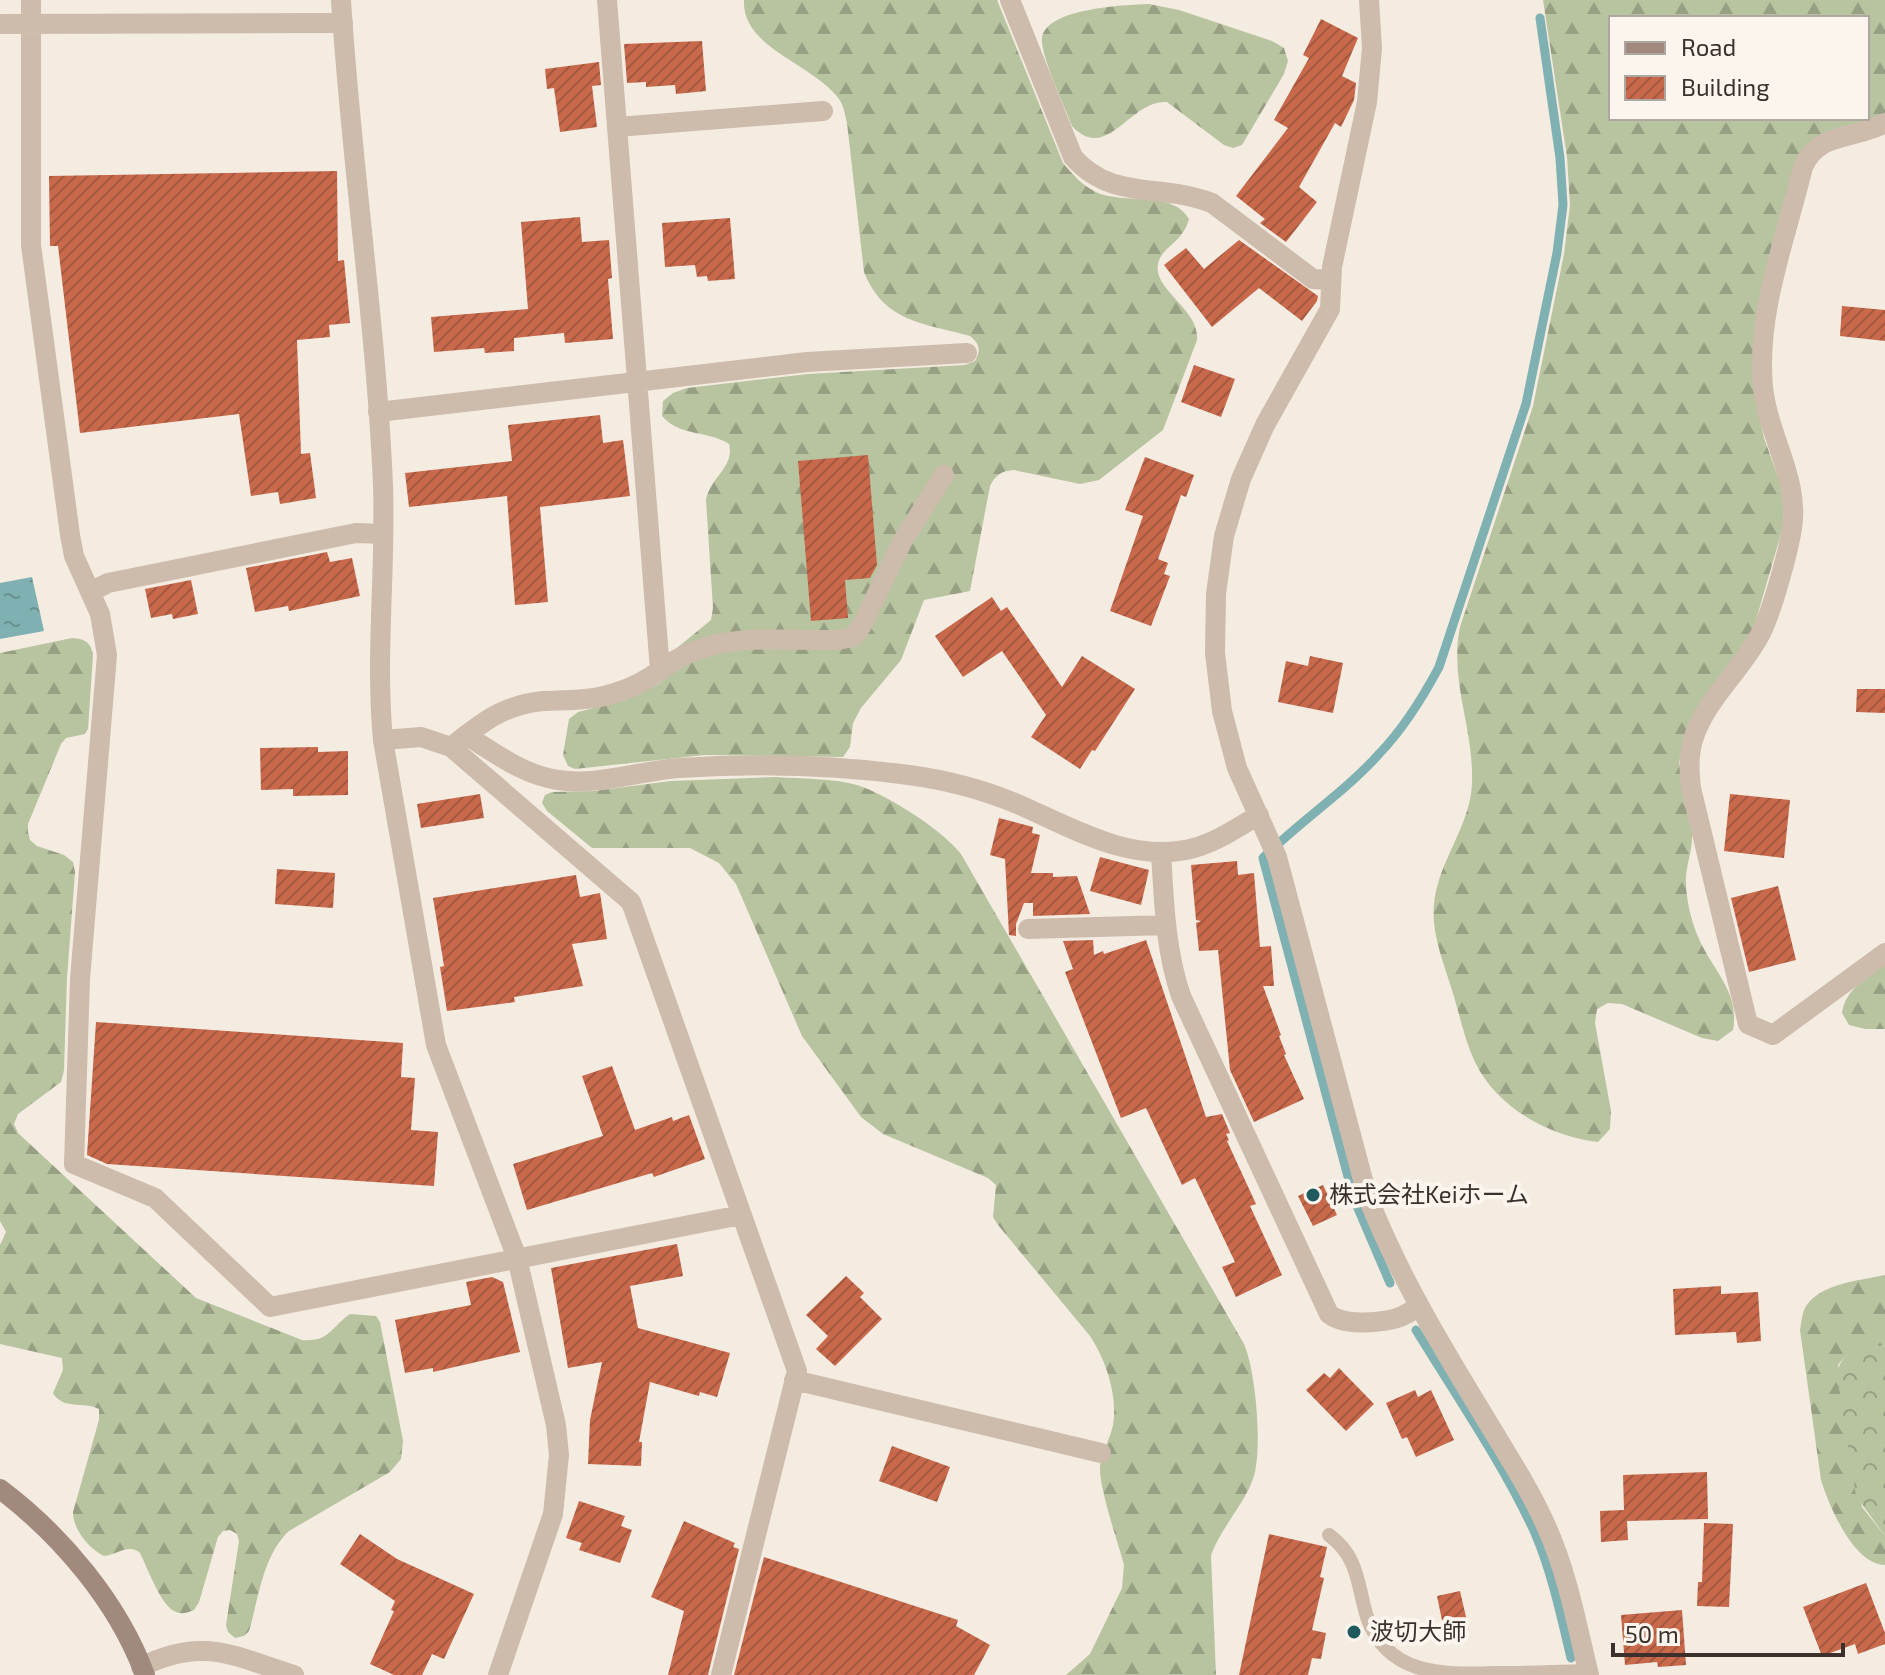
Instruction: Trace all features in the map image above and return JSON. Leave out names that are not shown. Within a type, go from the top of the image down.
[{"type":"main road","points":[[0,1489],[54,1537],[85,1573],[112,1611],[143,1671]]},
{"type":"street","points":[[31,0],[31,245],[70,535],[74,556],[100,614],[105,634],[107,679],[81,964],[74,1164],[155,1198],[270,1307],[741,1215]]},
{"type":"street","points":[[341,0],[378,412],[383,534],[378,694],[383,740],[436,1045],[517,1258],[556,1425],[559,1455],[553,1514],[498,1675]]},
{"type":"street","points":[[607,0],[660,670]]},
{"type":"street","points":[[1010,0],[1073,157],[1086,172],[1112,184],[1195,196],[1212,203],[1313,279],[1331,280]]},
{"type":"street","points":[[1369,0],[1372,48],[1367,102],[1331,280],[1330,309],[1265,425],[1241,479],[1224,536],[1216,594],[1215,653],[1222,711],[1237,768],[1273,847],[1367,1195],[1383,1236],[1419,1307],[1529,1491],[1547,1528],[1562,1566],[1588,1673]]},
{"type":"street","points":[[0,24],[343,23]]},
{"type":"street","points":[[617,127],[823,111]]},
{"type":"street","points":[[1885,123],[1817,146],[1808,155],[1803,167],[1766,315],[1762,364],[1772,435],[1791,483],[1794,506],[1792,529],[1762,631],[1704,717],[1693,739],[1689,764],[1691,788],[1748,1024],[1773,1035],[1885,953]]},
{"type":"street","points":[[378,412],[807,362],[967,353]]},
{"type":"street","points":[[458,741],[486,718],[512,707],[595,699],[622,691],[697,650],[726,642],[838,640],[853,637],[862,625],[902,542],[944,475]]},
{"type":"street","points":[[90,592],[108,583],[356,533],[383,534]]},
{"type":"street","points":[[383,740],[421,737],[458,741],[526,772],[559,780],[592,780],[670,769],[741,765],[944,780],[1016,803],[1093,838],[1161,852],[1193,848],[1259,815]]},
{"type":"street","points":[[458,741],[631,902],[797,1371],[721,1675]]},
{"type":"street","points":[[1161,852],[1171,968],[1181,996],[1329,1314],[1337,1320],[1348,1322],[1396,1319],[1419,1307]]},
{"type":"street","points":[[1028,929],[1166,925]]},
{"type":"street","points":[[794,1380],[1101,1453]]},
{"type":"street","points":[[143,1671],[168,1654],[196,1649],[224,1653],[294,1675]]},
{"type":"lane","points":[[1329,1535],[1343,1546],[1352,1559],[1368,1620],[1376,1636],[1401,1662],[1435,1675],[1588,1673]]},
{"type":"green space","points":[[744,0],[997,0],[1063,163],[1082,183],[1096,192],[1172,204],[1189,219],[1182,234],[1160,258],[1158,274],[1191,319],[1197,340],[1163,430],[1099,480],[1080,484],[1014,470],[1003,472],[995,479],[990,486],[970,591],[924,600],[901,660],[861,708],[853,723],[850,747],[843,757],[705,755],[575,769],[568,766],[563,755],[569,719],[578,712],[625,700],[658,684],[664,679],[672,652],[711,620],[713,608],[706,500],[728,459],[729,444],[669,423],[662,416],[663,401],[687,388],[808,374],[965,365],[975,361],[978,354],[978,345],[970,336],[907,318],[894,311],[872,289],[864,272],[847,123],[842,105],[828,87],[754,31],[746,17]]},
{"type":"green space","points":[[1543,0],[1885,0],[1885,113],[1869,120],[1869,16],[1609,16],[1609,120],[1868,120],[1821,135],[1801,151],[1794,165],[1754,389],[1764,438],[1781,485],[1783,527],[1754,627],[1684,736],[1679,763],[1692,833],[1686,877],[1689,908],[1699,939],[1733,1004],[1733,1030],[1718,1041],[1702,1038],[1622,1004],[1608,1003],[1597,1009],[1595,1023],[1611,1111],[1610,1129],[1598,1142],[1561,1134],[1526,1117],[1496,1093],[1484,1078],[1465,1034],[1434,925],[1434,904],[1441,873],[1466,814],[1472,783],[1472,763],[1459,686],[1457,647],[1460,627],[1533,406],[1564,254],[1570,205],[1567,157]]},
{"type":"green space","points":[[1149,4],[1179,10],[1272,41],[1284,48],[1288,61],[1284,74],[1242,145],[1233,148],[1224,145],[1167,102],[1141,110],[1108,134],[1096,138],[1085,136],[1072,126],[1042,46],[1047,28],[1057,20],[1088,10]]},
{"type":"green space","points":[[72,638],[87,642],[93,655],[88,729],[85,734],[66,738],[61,744],[28,824],[30,840],[37,846],[64,855],[73,862],[75,872],[64,1070],[61,1082],[18,1114],[14,1124],[18,1133],[196,1298],[302,1340],[324,1336],[350,1314],[376,1316],[380,1322],[403,1441],[401,1459],[390,1472],[289,1531],[280,1541],[263,1577],[249,1631],[235,1638],[226,1625],[239,1541],[237,1534],[230,1530],[223,1531],[218,1537],[199,1602],[194,1610],[184,1613],[174,1611],[164,1601],[136,1550],[127,1549],[104,1556],[92,1548],[82,1537],[73,1512],[99,1420],[99,1409],[62,1402],[53,1393],[63,1370],[62,1358],[0,1344],[0,1245],[6,1232],[0,1221],[0,653]]},
{"type":"green space","points":[[776,777],[837,781],[870,790],[927,824],[961,854],[1244,1344],[1255,1391],[1258,1450],[1249,1489],[1211,1555],[1216,1675],[1066,1675],[1090,1654],[1122,1588],[1124,1565],[1100,1476],[1102,1457],[1113,1425],[1114,1402],[1106,1367],[1090,1336],[993,1217],[996,1185],[988,1178],[883,1134],[861,1117],[802,1036],[736,884],[719,863],[690,848],[592,848],[547,811],[542,803],[545,795],[552,792],[593,791],[671,781]]},
{"type":"green space","points":[[1885,965],[1885,1029],[1849,1025],[1842,1013],[1848,997],[1858,985]]},
{"type":"green space","points":[[1885,1275],[1885,1345],[1853,1353],[1838,1365],[1862,1507],[1885,1536],[1885,1565],[1874,1562],[1853,1545],[1837,1518],[1821,1480],[1800,1330],[1804,1310],[1818,1294],[1840,1285]]},
{"type":"green space","points":[[1885,1345],[1885,1536],[1856,1496],[1837,1375],[1839,1366],[1848,1355],[1861,1349]]},
{"type":"water","points":[[32,577],[44,631],[0,639],[0,583]]},
{"type":"building","points":[[1321,19],[1358,38],[1342,76],[1356,83],[1354,100],[1341,127],[1335,123],[1299,187],[1317,202],[1286,242],[1260,223],[1265,219],[1236,196],[1288,128],[1274,120],[1309,58],[1303,55]]},
{"type":"building","points":[[702,41],[706,91],[676,94],[675,85],[646,87],[646,82],[627,83],[624,44]]},
{"type":"building","points":[[599,62],[601,85],[592,86],[597,127],[560,132],[554,88],[547,89],[545,69]]},
{"type":"building","points":[[337,171],[338,261],[344,260],[350,323],[329,325],[330,337],[297,340],[301,454],[310,453],[316,498],[280,504],[278,492],[251,496],[239,414],[80,433],[58,246],[50,246],[49,176]]},
{"type":"building","points":[[580,217],[582,242],[609,240],[612,278],[608,279],[613,339],[565,343],[564,333],[514,338],[514,351],[485,353],[484,348],[434,352],[431,317],[528,309],[521,222]]},
{"type":"building","points":[[730,218],[735,279],[708,281],[707,276],[697,277],[695,265],[665,267],[662,223]]},
{"type":"building","points":[[1239,240],[1318,296],[1302,321],[1259,288],[1212,327],[1164,265],[1186,248],[1204,269]]},
{"type":"building","points":[[1842,306],[1885,310],[1885,341],[1840,336]]},
{"type":"building","points":[[1194,365],[1235,379],[1221,417],[1181,402]]},
{"type":"building","points":[[600,415],[603,443],[623,440],[630,496],[540,507],[548,602],[515,605],[507,496],[409,507],[405,473],[512,461],[508,425]]},
{"type":"building","points":[[868,455],[877,565],[870,578],[845,580],[848,618],[811,621],[798,461]]},
{"type":"building","points":[[1145,457],[1194,475],[1186,497],[1181,495],[1158,559],[1168,563],[1164,574],[1170,576],[1151,626],[1110,611],[1143,516],[1125,510]]},
{"type":"building","points":[[327,552],[330,562],[352,558],[360,596],[289,611],[288,606],[255,612],[246,568]]},
{"type":"building","points":[[191,580],[198,614],[173,619],[172,614],[151,618],[145,589]]},
{"type":"building","points":[[992,597],[1001,611],[1007,607],[1062,687],[1082,656],[1135,689],[1080,769],[1031,737],[1046,715],[1002,651],[963,677],[935,636]]},
{"type":"building","points":[[1310,656],[1343,663],[1333,713],[1278,702],[1286,661],[1308,666]]},
{"type":"building","points":[[1857,689],[1885,689],[1885,713],[1856,712]]},
{"type":"building","points":[[318,747],[318,752],[348,751],[348,795],[293,796],[293,789],[261,790],[260,748]]},
{"type":"building","points":[[480,794],[484,818],[421,828],[417,804]]},
{"type":"building","points":[[1730,794],[1790,800],[1784,858],[1724,851]]},
{"type":"building","points":[[999,818],[1033,827],[1032,833],[1040,835],[1031,873],[1053,873],[1053,877],[1077,876],[1090,914],[1033,916],[1033,903],[1024,903],[1016,924],[1016,936],[1009,935],[1005,859],[990,855]]},
{"type":"building","points":[[1100,857],[1149,870],[1141,905],[1090,891]]},
{"type":"building","points":[[1237,861],[1238,875],[1254,873],[1260,947],[1271,946],[1274,986],[1263,986],[1281,1035],[1284,1055],[1304,1099],[1254,1122],[1230,1070],[1218,950],[1199,951],[1196,923],[1201,921],[1196,920],[1191,865]]},
{"type":"building","points":[[277,869],[335,873],[333,908],[275,904]]},
{"type":"building","points":[[576,875],[580,897],[600,893],[607,939],[572,944],[583,986],[514,997],[515,1002],[447,1011],[440,967],[444,966],[433,898]]},
{"type":"building","points":[[1778,886],[1796,960],[1749,972],[1731,898]]},
{"type":"building","points":[[1093,940],[1094,955],[1146,940],[1206,1117],[1222,1114],[1230,1133],[1226,1134],[1227,1141],[1256,1204],[1250,1206],[1282,1275],[1236,1297],[1222,1267],[1235,1262],[1195,1178],[1182,1185],[1146,1108],[1121,1118],[1065,972],[1073,969],[1063,941]]},
{"type":"building","points":[[96,1022],[403,1043],[401,1077],[415,1078],[411,1130],[438,1132],[434,1186],[107,1164],[87,1155]]},
{"type":"building","points":[[612,1066],[635,1130],[672,1117],[673,1121],[689,1115],[705,1159],[654,1177],[652,1173],[527,1210],[513,1164],[603,1136],[582,1076]]},
{"type":"building","points":[[1323,1185],[1337,1215],[1313,1226],[1298,1196]]},
{"type":"building","points":[[677,1244],[683,1276],[630,1286],[638,1328],[730,1353],[717,1397],[700,1392],[699,1396],[650,1382],[639,1442],[642,1442],[641,1466],[588,1464],[590,1420],[602,1362],[568,1368],[551,1268]]},
{"type":"building","points":[[846,1276],[864,1293],[860,1297],[882,1319],[835,1366],[816,1349],[828,1336],[806,1315]]},
{"type":"building","points":[[492,1277],[503,1282],[520,1352],[433,1372],[433,1368],[405,1373],[395,1320],[471,1305],[466,1282]]},
{"type":"building","points":[[1721,1286],[1721,1294],[1758,1292],[1761,1341],[1737,1343],[1736,1332],[1675,1335],[1673,1289]]},
{"type":"building","points":[[1339,1368],[1374,1404],[1346,1431],[1306,1390],[1324,1373],[1330,1378]]},
{"type":"building","points":[[1415,1390],[1418,1397],[1431,1390],[1454,1440],[1416,1457],[1407,1437],[1402,1439],[1386,1403]]},
{"type":"building","points":[[892,1446],[950,1467],[937,1502],[879,1481]]},
{"type":"building","points":[[1707,1472],[1708,1519],[1627,1521],[1628,1540],[1601,1542],[1600,1511],[1624,1510],[1623,1475]]},
{"type":"building","points":[[579,1501],[625,1516],[621,1526],[632,1530],[620,1563],[579,1550],[582,1543],[566,1538]]},
{"type":"building","points":[[684,1521],[735,1543],[733,1547],[739,1549],[708,1675],[668,1675],[684,1611],[651,1597]]},
{"type":"building","points":[[1704,1523],[1733,1524],[1729,1607],[1697,1606],[1698,1582],[1702,1582]]},
{"type":"building","points":[[360,1534],[397,1559],[474,1594],[444,1659],[432,1654],[422,1675],[394,1675],[370,1664],[394,1611],[391,1610],[395,1601],[340,1564]]},
{"type":"building","points":[[1269,1534],[1327,1547],[1320,1577],[1324,1578],[1312,1630],[1326,1633],[1321,1659],[1312,1658],[1308,1675],[1239,1675]]},
{"type":"building","points":[[764,1557],[958,1620],[956,1626],[990,1645],[974,1675],[734,1675]]},
{"type":"building","points":[[1866,1583],[1885,1633],[1885,1644],[1858,1654],[1855,1644],[1822,1656],[1803,1607]]},
{"type":"building","points":[[1460,1591],[1469,1630],[1445,1635],[1437,1596]]},
{"type":"building","points":[[1682,1610],[1686,1665],[1658,1667],[1657,1662],[1625,1665],[1621,1615]]},
{"type":"waterway","points":[[1390,1283],[1354,1199],[1263,858],[1366,768],[1397,734],[1426,690],[1439,667],[1526,404],[1557,253],[1563,205],[1560,158],[1540,18]]},
{"type":"waterway","points":[[1416,1330],[1523,1507],[1551,1579],[1571,1658]]},
{"type":"place","name":"株式会社Keiホーム","points":[[1313,1195]]},
{"type":"place","name":"波切大師","points":[[1354,1632]]}]
